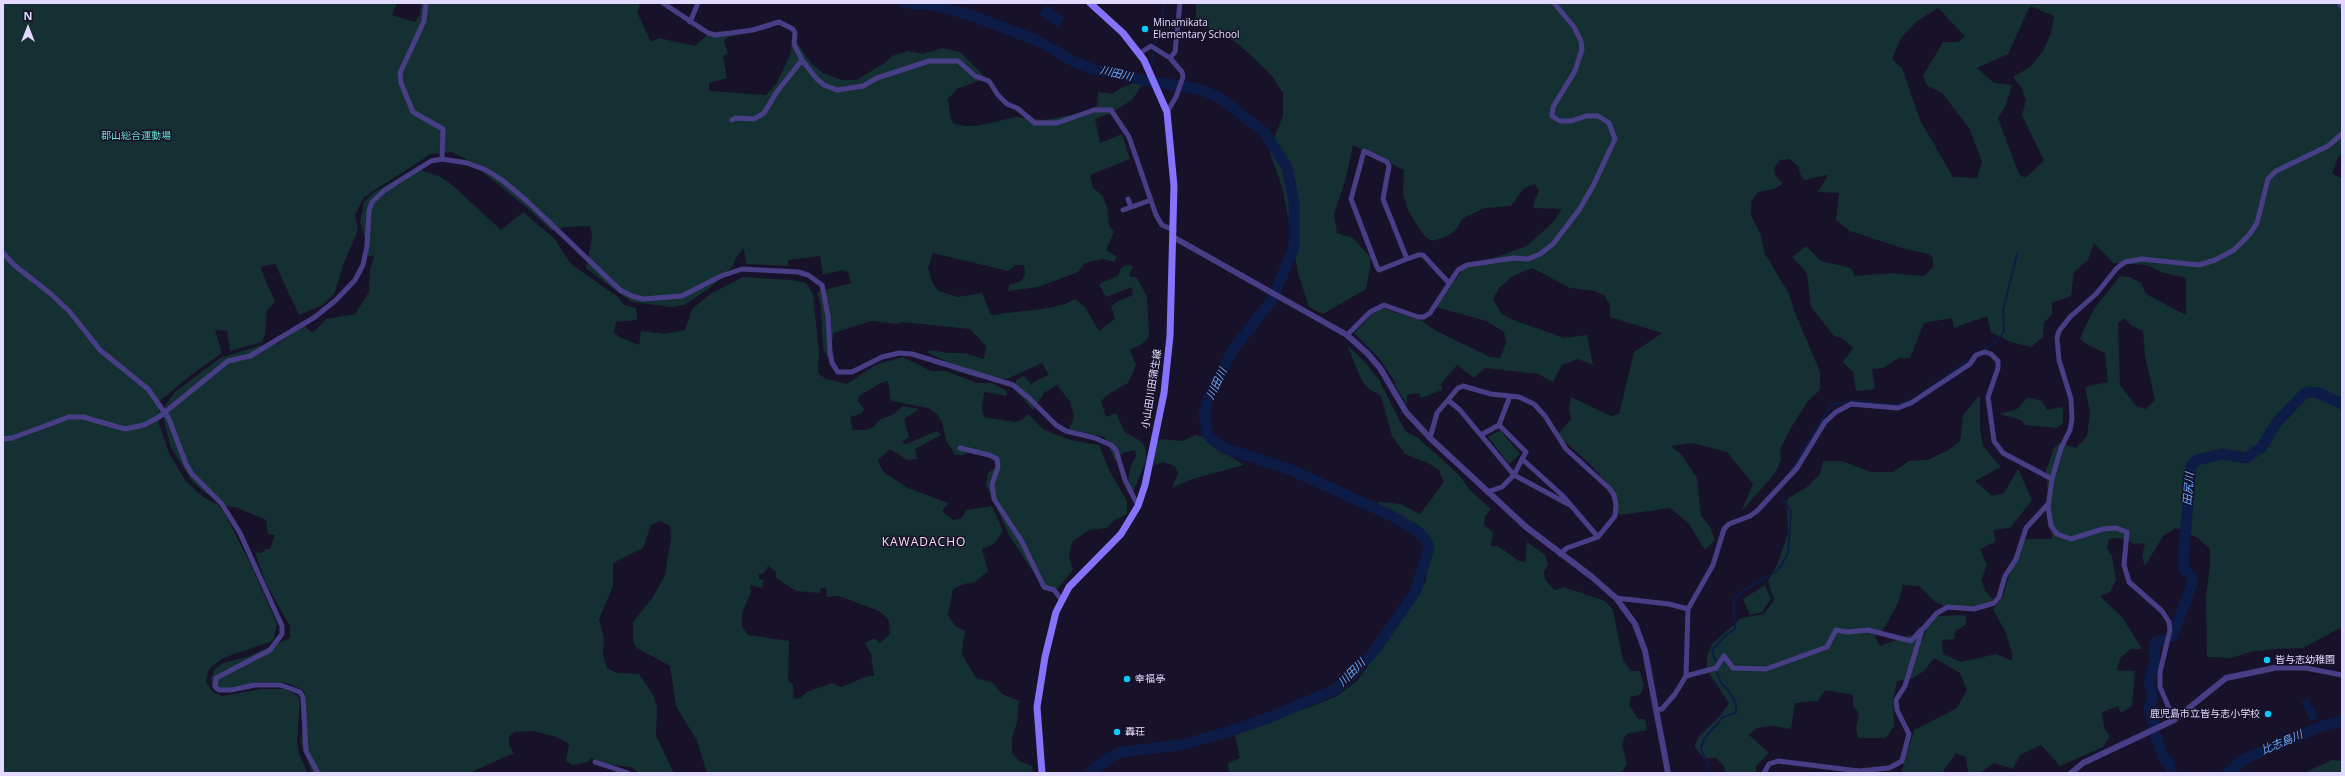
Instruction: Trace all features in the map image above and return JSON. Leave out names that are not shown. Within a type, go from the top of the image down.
[{"type":"main road","name":"小山田川田蒲生線","points":[[1042,773],[1038,724],[1038,699],[1051,629],[1061,599],[1076,578],[1121,534],[1138,506],[1145,485],[1167,376],[1170,336],[1174,233],[1174,173],[1167,112],[1149,67],[1140,53],[1123,33],[1090,3]]},
{"type":"street","points":[[426,3],[424,21],[400,73],[401,83],[413,112],[443,129],[442,159]]},
{"type":"street","points":[[663,3],[708,33],[716,35],[741,32],[779,22],[793,29],[795,32],[794,44],[802,60],[816,78],[824,85],[837,90],[863,86],[876,78],[929,61],[958,61],[975,76],[989,81],[998,95],[1007,104],[1017,108],[1034,123],[1057,123],[1094,110],[1111,110],[1128,137],[1151,200],[1162,225],[1270,291],[1347,335],[1368,354],[1380,368],[1406,412],[1430,438],[1526,527],[1592,577],[1616,598],[1628,612],[1640,636],[1668,773]]},
{"type":"street","points":[[690,22],[698,3]]},
{"type":"street","points":[[1170,58],[1175,52],[1180,3]]},
{"type":"street","points":[[1347,335],[1370,312],[1384,306],[1418,317],[1424,317],[1430,313],[1458,270],[1467,265],[1514,258],[1528,258],[1540,254],[1560,235],[1579,210],[1614,146],[1614,130],[1604,118],[1586,116],[1571,121],[1560,121],[1552,116],[1553,107],[1575,71],[1582,49],[1581,40],[1574,27],[1554,3]]},
{"type":"street","points":[[2339,3],[2342,7]]},
{"type":"street","points":[[1140,53],[1151,46],[1170,58],[1182,72],[1183,77],[1176,97],[1167,112]]},
{"type":"street","points":[[732,120],[736,118],[754,119],[764,113],[776,93],[802,60]]},
{"type":"street","points":[[2174,720],[2160,686],[2160,666],[2170,630],[2169,622],[2162,611],[2130,582],[2124,566],[2126,532],[2116,528],[2103,529],[2071,539],[2057,534],[2051,526],[2049,504],[2052,480],[2061,448],[2070,430],[2072,419],[2071,399],[2056,348],[2059,331],[2070,317],[2096,294],[2117,268],[2125,262],[2142,259],[2199,265],[2215,260],[2234,250],[2249,235],[2257,223],[2268,179],[2276,171],[2293,161],[2320,150],[2342,134]]},
{"type":"street","points":[[1407,259],[1384,199],[1390,166],[1387,162],[1364,152],[1351,199],[1377,267],[1380,270],[1407,259],[1423,255],[1449,283]]},
{"type":"street","points":[[3,439],[12,438],[69,417],[83,417],[125,429],[144,425],[164,412],[228,361],[250,356],[315,317],[336,300],[355,280],[363,265],[367,246],[369,211],[372,202],[386,190],[431,161],[442,159],[467,163],[486,170],[502,180],[527,201],[620,290],[632,296],[643,299],[682,296],[721,276],[742,269],[798,272],[808,275],[822,285],[828,316],[832,363],[838,372],[852,372],[882,357],[899,352],[912,354],[1013,385],[1029,398],[1056,425],[1066,431],[1095,438],[1112,445],[1116,450],[1125,480],[1138,506]]},
{"type":"street","points":[[1128,199],[1131,207]]},
{"type":"street","points":[[1123,210],[1151,200]]},
{"type":"street","points":[[3,253],[14,265],[51,294],[70,312],[100,350],[148,389],[164,412],[192,474],[222,504],[240,533],[282,626],[282,634],[270,650],[223,673],[216,678],[215,687],[219,690],[231,690],[255,685],[280,685],[300,692],[303,697],[306,751],[318,773]]},
{"type":"street","points":[[1656,710],[1662,709],[1675,694],[1686,676],[1688,609],[1713,565],[1724,529],[1729,524],[1750,516],[1757,511],[1797,468],[1825,422],[1836,412],[1851,404],[1898,408],[1912,403],[1970,364],[1976,355],[1984,352],[1991,354],[1998,361],[1998,368],[1988,397],[1994,441],[2002,453],[2052,480]]},
{"type":"street","points":[[1430,438],[1434,419],[1458,388],[1463,386],[1491,394],[1520,397],[1534,404],[1545,416],[1566,449],[1614,495],[1616,505],[1615,516],[1598,537],[1567,548],[1560,554]]},
{"type":"street","points":[[1481,435],[1499,425],[1510,396]]},
{"type":"street","points":[[1448,400],[1460,410],[1514,475],[1570,505]]},
{"type":"street","points":[[1487,492],[1502,487],[1514,475],[1526,452],[1499,425]]},
{"type":"street","points":[[960,448],[989,455],[997,459],[998,467],[992,485],[994,499],[1021,540],[1044,587],[1054,590],[1061,599]]},
{"type":"street","points":[[1522,459],[1570,505],[1598,537]]},
{"type":"street","points":[[1686,676],[1716,668],[1724,656],[1733,668],[1766,669],[1827,647],[1836,630],[1848,632],[1868,630],[1911,641],[1937,613],[1948,607],[1974,610],[1994,603],[1999,597],[2005,576],[2016,559],[2026,528],[2049,504]]},
{"type":"street","points":[[1616,598],[1668,604],[1688,609]]},
{"type":"street","points":[[1764,773],[1769,764],[1778,761],[1859,771],[1889,768],[1902,762],[1909,734],[1897,710],[1896,700],[1905,686],[1922,630]]},
{"type":"street","points":[[2071,773],[2083,763],[2174,720],[2226,678],[2274,668],[2298,667],[2342,675]]},
{"type":"street","points":[[595,762],[628,773]]},
{"type":"green space","name":"郡山総合運動場","points":[[3,3],[397,3],[392,15],[415,22],[420,15],[421,3],[640,3],[637,12],[651,42],[659,38],[695,46],[711,32],[725,31],[736,35],[728,37],[724,42],[728,53],[723,56],[727,78],[709,83],[709,91],[766,95],[776,84],[790,55],[793,37],[811,63],[823,73],[842,80],[856,80],[885,63],[892,56],[908,51],[923,54],[942,48],[960,52],[986,78],[957,89],[948,99],[951,119],[954,124],[966,126],[977,126],[1016,117],[1044,120],[1091,111],[1097,106],[1098,92],[1112,94],[1119,89],[1136,82],[1142,85],[1132,100],[1109,114],[1095,119],[1100,143],[1122,134],[1130,159],[1090,175],[1093,188],[1102,195],[1107,207],[1109,226],[1114,232],[1106,250],[1117,257],[1114,262],[1103,259],[1085,263],[1078,272],[1038,287],[1008,291],[1009,285],[1021,281],[1025,274],[1024,265],[1015,265],[1008,271],[933,253],[928,268],[933,284],[939,291],[958,297],[982,293],[991,315],[1049,308],[1065,304],[1075,299],[1085,307],[1099,331],[1115,319],[1111,306],[1118,301],[1133,295],[1132,287],[1106,297],[1099,284],[1118,276],[1121,268],[1126,265],[1133,266],[1129,276],[1137,278],[1147,297],[1149,337],[1142,344],[1130,350],[1136,365],[1128,383],[1110,393],[1101,401],[1106,417],[1116,413],[1125,432],[1142,442],[1146,450],[1146,461],[1131,496],[1126,490],[1131,466],[1136,455],[1135,450],[1123,453],[1115,461],[1105,437],[1069,429],[1074,416],[1070,402],[1057,385],[1044,393],[1033,410],[1016,391],[1016,380],[1024,376],[1031,384],[1049,375],[1042,363],[1007,379],[979,378],[952,370],[952,364],[926,352],[930,350],[948,353],[965,353],[984,359],[986,346],[970,329],[903,322],[897,324],[871,321],[834,333],[828,359],[823,348],[821,307],[817,292],[851,283],[848,272],[842,270],[823,275],[820,256],[788,260],[788,266],[746,264],[744,248],[736,258],[732,267],[710,288],[684,305],[672,307],[631,302],[586,268],[592,237],[590,226],[565,227],[552,231],[525,206],[466,159],[452,152],[431,154],[364,197],[355,215],[358,230],[344,263],[334,294],[323,305],[299,315],[275,264],[260,267],[275,302],[267,310],[265,334],[262,342],[230,351],[227,331],[215,330],[222,353],[191,375],[160,401],[159,424],[169,453],[185,480],[203,497],[217,504],[224,512],[252,567],[277,624],[273,641],[223,658],[209,669],[206,682],[213,692],[223,696],[262,689],[284,689],[297,695],[300,700],[297,742],[299,754],[308,773],[3,773]]},
{"type":"green space","points":[[1196,3],[2342,3],[2342,153],[2338,158],[2332,173],[2342,179],[2342,627],[2303,648],[2249,652],[2232,658],[2207,657],[2206,597],[2210,566],[2210,549],[2198,538],[2176,528],[2163,536],[2145,566],[2142,557],[2145,543],[2134,544],[2120,538],[2109,539],[2107,548],[2112,556],[2116,580],[2110,592],[2100,596],[2122,617],[2142,649],[2131,649],[2120,658],[2117,670],[2135,671],[2132,706],[2121,713],[2118,706],[2102,712],[2104,728],[2110,736],[2103,747],[2060,766],[2041,745],[2020,755],[2013,769],[1994,763],[1980,773],[1968,773],[1966,757],[1956,753],[1942,773],[1901,773],[1914,730],[1957,708],[1967,690],[1960,673],[1934,658],[1924,671],[1911,679],[1897,681],[1893,700],[1894,726],[1886,738],[1858,738],[1856,728],[1859,714],[1853,705],[1853,695],[1825,690],[1818,701],[1795,703],[1791,729],[1773,726],[1757,728],[1749,735],[1769,753],[1756,766],[1756,773],[1726,773],[1723,765],[1716,758],[1704,758],[1694,746],[1700,735],[1720,716],[1729,703],[1707,670],[1707,657],[1712,644],[1741,618],[1764,614],[1774,600],[1768,581],[1778,563],[1788,533],[1787,499],[1807,487],[1820,474],[1823,461],[1842,461],[1871,472],[1893,472],[1909,461],[1927,460],[1949,450],[1960,441],[1963,415],[1980,395],[1980,428],[1983,446],[2001,467],[1975,481],[1992,496],[2004,493],[2018,469],[2032,500],[2010,528],[1993,530],[1996,541],[1980,549],[1987,565],[1981,580],[1986,592],[1994,600],[1969,608],[1950,608],[1935,602],[1919,586],[1903,585],[1898,603],[1882,632],[1874,635],[1880,646],[1910,635],[1922,641],[1927,627],[1937,616],[1966,615],[1966,625],[1956,630],[1954,639],[1942,640],[1943,654],[1961,662],[1996,654],[2012,661],[2012,652],[2005,631],[1993,609],[2003,596],[2020,539],[2052,539],[2046,470],[2054,448],[2059,443],[2076,448],[2087,436],[2090,412],[2085,387],[2108,382],[2105,353],[2088,345],[2080,339],[2085,327],[2094,309],[2120,276],[2130,277],[2141,283],[2146,294],[2186,315],[2186,278],[2161,272],[2147,265],[2113,263],[2094,243],[2088,260],[2074,272],[2071,296],[2052,303],[2052,314],[2044,323],[2043,337],[2031,347],[2011,342],[1991,332],[1987,316],[1954,328],[1952,318],[1924,323],[1910,358],[1899,358],[1883,368],[1872,369],[1875,389],[1856,391],[1853,372],[1843,362],[1853,348],[1842,338],[1834,336],[1811,307],[1807,273],[1792,257],[1806,246],[1821,261],[1851,268],[1855,276],[1892,273],[1924,276],[1933,267],[1933,258],[1929,254],[1905,249],[1850,231],[1836,220],[1839,193],[1818,192],[1828,175],[1804,180],[1798,166],[1789,159],[1780,160],[1774,168],[1775,175],[1783,184],[1774,189],[1758,192],[1751,202],[1751,215],[1761,235],[1764,252],[1788,292],[1820,372],[1820,390],[1807,402],[1791,428],[1780,449],[1781,460],[1776,472],[1741,512],[1753,484],[1727,452],[1692,443],[1671,446],[1682,455],[1697,478],[1701,516],[1710,527],[1715,540],[1705,550],[1689,524],[1670,508],[1620,515],[1616,512],[1608,484],[1591,465],[1557,435],[1571,419],[1569,410],[1571,397],[1611,416],[1619,414],[1634,352],[1662,333],[1610,317],[1610,305],[1605,296],[1595,291],[1570,288],[1532,268],[1513,276],[1499,288],[1493,299],[1502,314],[1511,319],[1564,338],[1587,335],[1593,365],[1578,359],[1562,365],[1553,382],[1538,374],[1485,368],[1474,378],[1457,365],[1441,384],[1442,390],[1421,398],[1419,393],[1407,395],[1407,405],[1394,384],[1396,383],[1378,357],[1354,333],[1372,314],[1383,308],[1422,321],[1435,330],[1490,357],[1500,358],[1506,343],[1504,332],[1486,321],[1436,307],[1463,269],[1527,246],[1553,222],[1562,209],[1533,208],[1539,191],[1535,184],[1524,188],[1511,206],[1485,208],[1463,218],[1455,231],[1445,237],[1432,241],[1424,236],[1409,212],[1403,194],[1404,170],[1353,145],[1346,178],[1334,214],[1337,233],[1353,238],[1370,257],[1370,269],[1366,289],[1323,314],[1309,307],[1298,273],[1283,190],[1269,150],[1283,116],[1283,93],[1272,76],[1244,49],[1222,32],[1196,25]],"holes":[[[2030,6],[2054,16],[2051,33],[2043,51],[2030,67],[2013,77],[2022,88],[2026,100],[2022,115],[2044,161],[2025,178],[2019,174],[1998,118],[2006,105],[2012,85],[1994,83],[1977,68],[2008,54]],[[1938,8],[1965,36],[1958,42],[1943,42],[1923,76],[1927,86],[1942,93],[1969,128],[1982,162],[1977,178],[1953,177],[1920,120],[1902,68],[1892,59],[1901,38],[1917,21]],[[2124,318],[2132,326],[2143,331],[2145,356],[2155,400],[2146,409],[2136,406],[2120,385],[2118,323]]]},
{"type":"green space","points":[[420,165],[423,171],[439,176],[450,183],[501,230],[523,212],[554,238],[571,264],[618,297],[624,305],[636,308],[637,320],[616,322],[614,332],[619,337],[639,345],[641,331],[664,334],[685,330],[692,309],[710,294],[743,277],[792,280],[806,283],[813,294],[819,352],[818,373],[826,379],[847,384],[877,364],[903,357],[931,371],[946,371],[977,383],[992,383],[1007,391],[1006,396],[984,392],[982,409],[984,417],[1015,422],[1022,420],[1028,414],[1044,430],[1071,440],[1099,445],[1110,472],[1127,501],[1127,514],[1113,521],[1107,528],[1089,530],[1072,542],[1069,556],[1073,570],[1054,593],[1041,582],[1008,533],[986,485],[988,473],[998,466],[998,459],[972,450],[963,455],[955,455],[946,440],[942,422],[937,414],[928,408],[891,401],[888,381],[881,383],[859,396],[858,401],[864,409],[861,414],[850,417],[853,430],[867,430],[874,427],[879,420],[894,414],[903,406],[919,409],[904,419],[909,437],[901,442],[906,444],[937,431],[941,435],[915,449],[917,459],[907,460],[890,449],[878,460],[885,473],[908,488],[948,503],[942,511],[953,520],[962,518],[966,510],[992,506],[1003,531],[994,544],[982,549],[988,571],[975,582],[964,584],[953,589],[948,615],[956,627],[966,631],[963,641],[962,654],[976,678],[993,683],[1002,694],[1019,701],[1017,723],[1012,737],[1012,753],[1019,761],[1032,766],[1033,773],[707,773],[697,741],[676,706],[670,666],[637,648],[633,641],[633,622],[653,597],[665,575],[671,538],[670,526],[660,521],[651,525],[643,548],[613,563],[613,586],[599,619],[604,638],[603,654],[607,668],[618,673],[639,674],[653,695],[657,707],[656,736],[674,773],[639,773],[631,767],[605,764],[591,758],[588,762],[573,765],[566,761],[569,744],[557,737],[533,731],[514,732],[509,737],[509,746],[514,753],[469,773],[312,773],[301,743],[306,697],[303,690],[289,684],[278,682],[256,682],[226,692],[222,692],[212,686],[211,679],[214,670],[223,663],[247,657],[290,638],[290,626],[266,584],[255,552],[261,553],[266,549],[270,549],[275,535],[268,534],[266,520],[236,507],[229,507],[204,492],[192,481],[171,448],[164,420],[165,406],[175,392],[220,358],[262,345],[277,344],[304,326],[313,333],[326,319],[355,314],[369,292],[370,270],[374,256],[368,256],[368,249],[360,222],[364,202],[373,193]],"holes":[[[768,566],[776,572],[776,578],[796,591],[820,593],[821,588],[826,588],[827,597],[839,596],[879,611],[885,616],[889,621],[890,634],[880,643],[874,638],[865,643],[871,654],[874,676],[868,676],[841,687],[832,683],[807,692],[800,698],[794,699],[793,685],[788,680],[789,641],[748,635],[742,626],[742,613],[751,592],[750,585],[762,588],[764,580],[759,579],[759,574],[764,573]]]},
{"type":"green space","points":[[1347,345],[1365,362],[1379,380],[1405,431],[1418,438],[1458,474],[1471,491],[1491,509],[1485,516],[1484,525],[1493,532],[1491,546],[1498,546],[1519,561],[1525,562],[1527,542],[1545,555],[1548,564],[1544,572],[1545,580],[1555,590],[1564,587],[1605,601],[1613,610],[1623,660],[1631,671],[1640,671],[1644,686],[1641,694],[1631,697],[1629,704],[1638,719],[1645,719],[1647,730],[1626,734],[1622,744],[1627,764],[1621,773],[1229,772],[1228,763],[1240,758],[1234,731],[1315,705],[1337,696],[1357,681],[1368,666],[1382,632],[1412,604],[1426,581],[1429,554],[1424,537],[1416,527],[1369,511],[1380,502],[1400,504],[1420,514],[1444,482],[1439,470],[1428,463],[1405,454],[1392,436],[1381,396],[1369,389],[1362,381]]},
{"type":"green space","points":[[2028,397],[2042,401],[2047,410],[2063,407],[2063,424],[2056,428],[2025,425],[2021,420],[1999,414],[2017,409]]},
{"type":"green space","points":[[1500,430],[1520,454],[1509,464],[1488,437]]},
{"type":"green space","points":[[1195,435],[1205,437],[1214,446],[1244,465],[1192,479],[1172,488],[1178,473],[1175,466],[1163,462],[1152,466],[1157,443],[1160,439],[1182,441]]},
{"type":"green space","points":[[1765,585],[1771,599],[1762,612],[1750,615],[1743,599]]},
{"type":"green space","points":[[2332,760],[2342,761],[2342,773],[2304,773]]},
{"type":"water","points":[[1046,5],[1064,17],[1058,27],[1039,15]]},
{"type":"water","points":[[2308,698],[2318,718],[2311,721],[2301,702]]},
{"type":"waterway","name":"川田川","points":[[904,3],[933,5],[970,15],[1036,40],[1073,61],[1092,69],[1142,80],[1199,89],[1220,98],[1264,132],[1287,167],[1294,202],[1294,247],[1272,300],[1234,348],[1210,394],[1204,414],[1207,433],[1211,439],[1224,448],[1289,469],[1390,515],[1416,530],[1426,540],[1429,548],[1415,592],[1375,650],[1347,680],[1334,690],[1273,716],[1228,732],[1180,745],[1121,752],[1107,759],[1090,773]]},
{"type":"waterway","points":[[1150,68],[1165,3]]},
{"type":"waterway","name":"川田川","points":[[1147,81],[1148,76]]},
{"type":"waterway","points":[[1982,351],[1995,343],[2004,331],[2003,310],[2017,254]]},
{"type":"waterway","points":[[1920,394],[1973,357]]},
{"type":"waterway","name":"田尻川","points":[[2191,576],[2184,568],[2183,561],[2191,466],[2197,460],[2222,454],[2246,458],[2262,447],[2277,422],[2304,394],[2309,392],[2319,393],[2342,404]]},
{"type":"waterway","points":[[1792,469],[1831,405],[1857,400],[1878,404]]},
{"type":"waterway","points":[[1882,404],[1896,405],[1911,400]]},
{"type":"waterway","points":[[1716,662],[1712,650],[1726,635],[1735,629],[1733,605],[1737,595],[1778,570],[1788,554],[1791,511],[1782,497]]},
{"type":"waterway","name":"田尻川","points":[[2172,637],[2193,582]]},
{"type":"waterway","name":"田尻川","points":[[2154,725],[2149,707],[2153,697],[2149,681],[2155,662],[2154,648],[2156,642],[2162,640]]},
{"type":"waterway","points":[[1711,773],[1701,748],[1704,739],[1723,717],[1736,713],[1736,704],[1729,691],[1721,683],[1717,672]]},
{"type":"waterway","name":"比志島川","points":[[2227,773],[2244,759],[2325,725],[2342,721]]},
{"type":"waterway","name":"田尻川","points":[[2156,736],[2164,759],[2169,762],[2172,773]]},
{"type":"place","name":"Minamikata Elementary School","points":[[1145,29]]},
{"type":"place","name":"皆与志幼稚園","points":[[2267,660]]},
{"type":"place","name":"幸福亭","points":[[1127,679]]},
{"type":"place","name":"鹿児島市立皆与志小学校","points":[[2268,714]]},
{"type":"place","name":"轟荘","points":[[1117,732]]},
{"type":"district","name":"KAWADACHO","points":[[924,543]]}]
